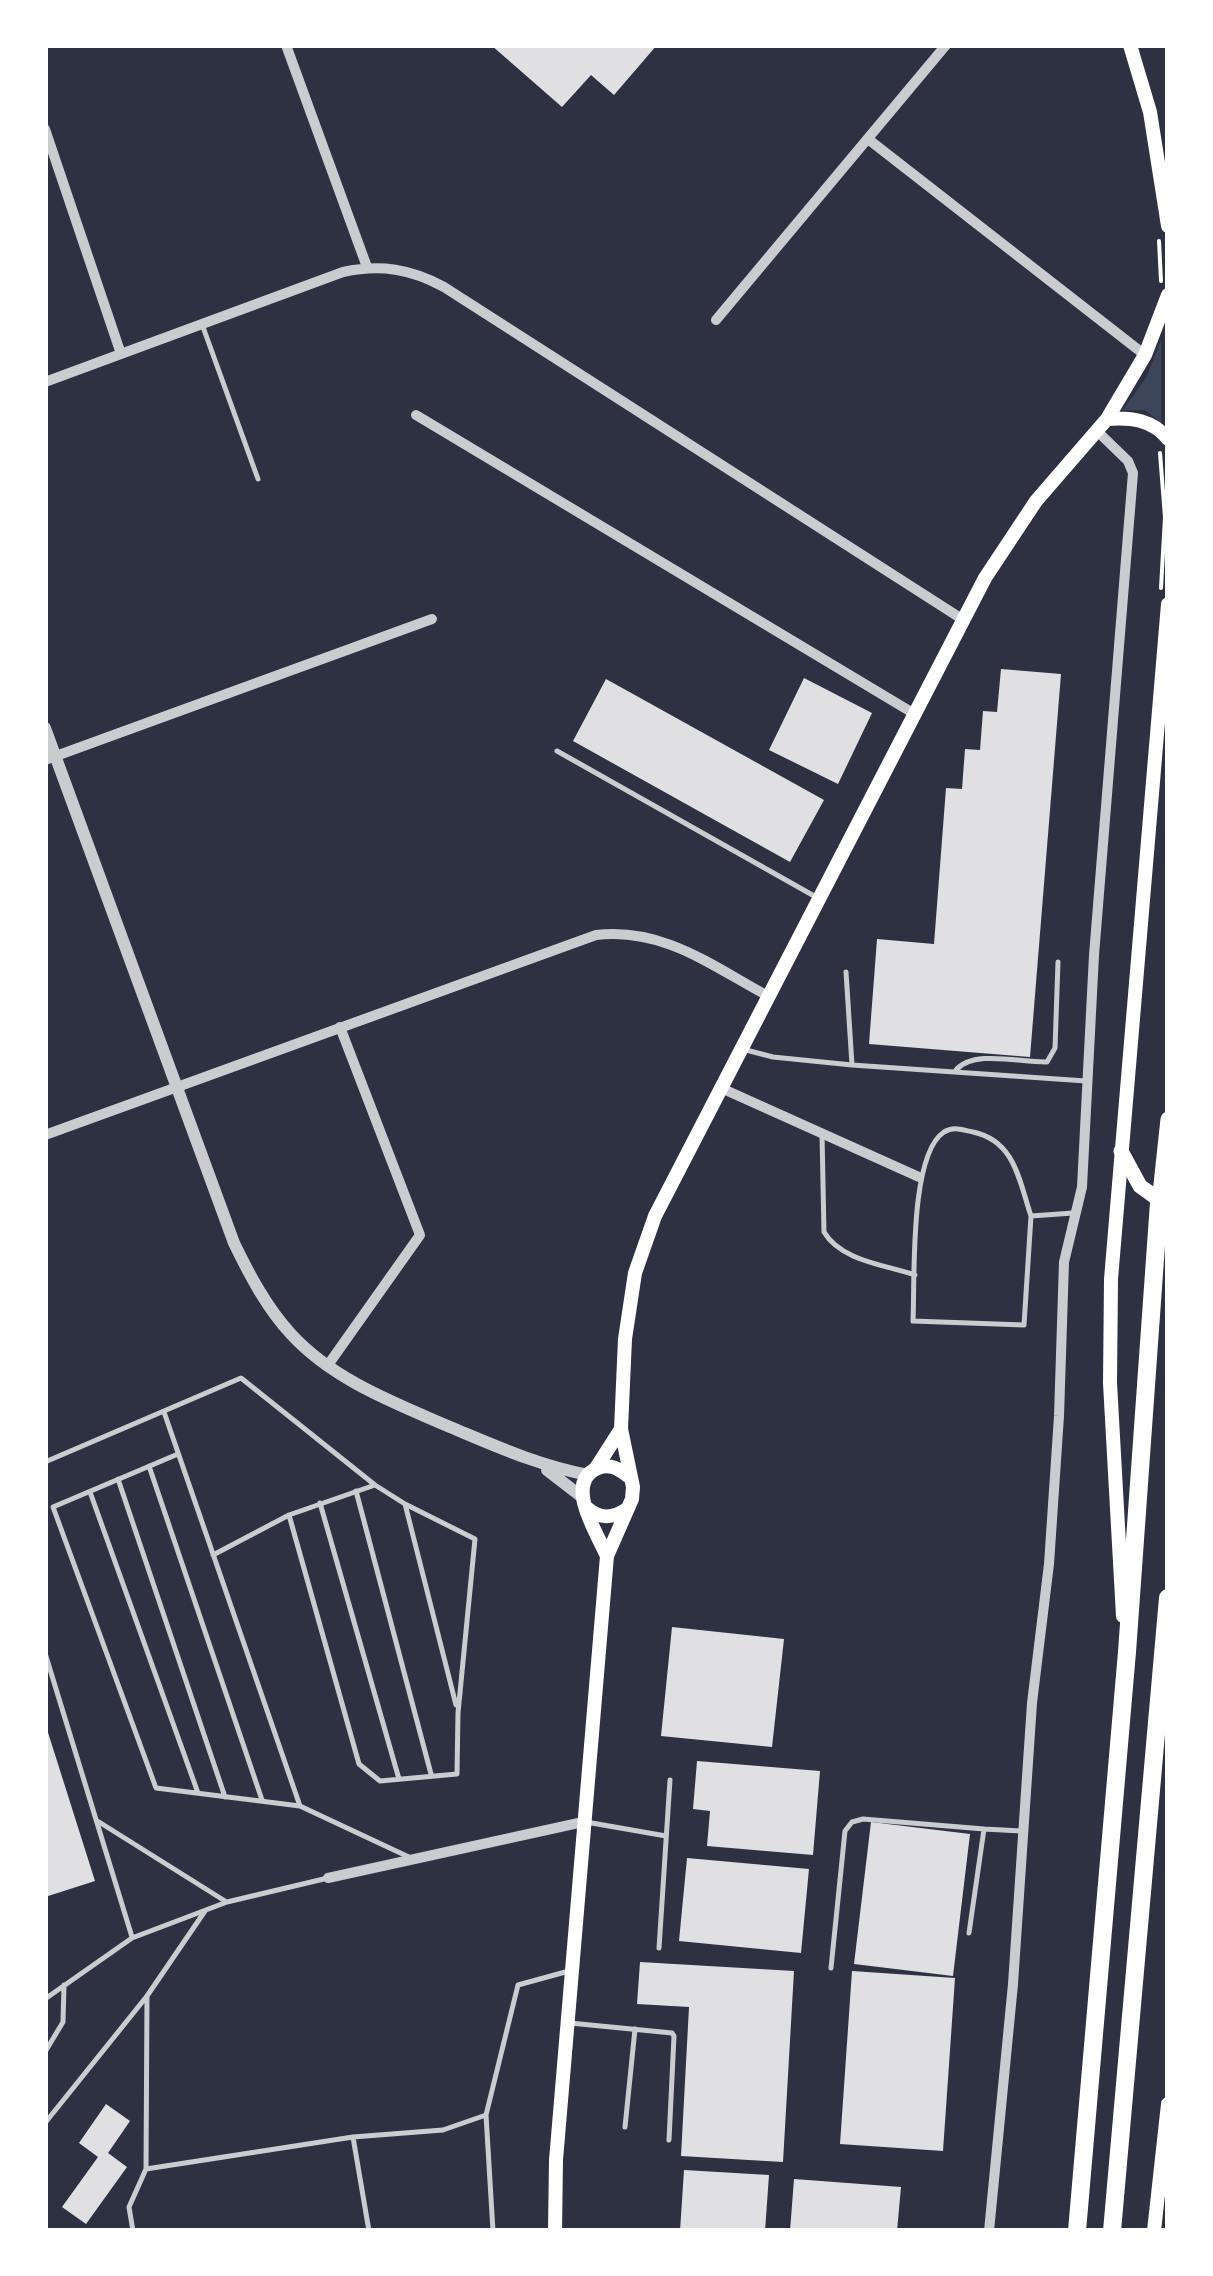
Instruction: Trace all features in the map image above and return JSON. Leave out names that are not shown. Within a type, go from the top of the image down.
[{"type":"highway","points":[[1076,2231],[1127,1652],[1168,1119]]},
{"type":"highway","points":[[1121,1151],[1140,1186],[1164,1204]]},
{"type":"highway","points":[[1112,2231],[1168,1598]]},
{"type":"main road","points":[[1130,45],[1150,112],[1168,226]]},
{"type":"main road","points":[[554,2231],[556,2160],[607,1556],[633,1487],[620,1429],[634,1273],[655,1216],[962,618],[1027,513],[1102,425],[1145,355],[1168,295]]},
{"type":"main road","points":[[1102,425],[1140,420],[1168,439]]},
{"type":"main road","points":[[1127,1652],[1118,1561],[1110,1363],[1111,1279],[1168,604]]},
{"type":"main road","points":[[607,1556],[584,1502],[582,1485],[620,1429]]},
{"type":"main road","points":[[592,1472],[608,1466],[619,1468],[628,1476]]},
{"type":"main road","points":[[584,1502],[595,1515],[606,1518],[627,1509]]},
{"type":"main road","points":[[1154,2231],[1168,2104]]},
{"type":"street","points":[[286,45],[368,266]]},
{"type":"street","points":[[716,320],[946,45]]},
{"type":"street","points":[[45,129],[121,354]]},
{"type":"street","points":[[868,139],[1145,355]]},
{"type":"street","points":[[45,382],[343,272],[368,266],[399,269],[444,287],[962,618]]},
{"type":"street","points":[[416,415],[913,714]]},
{"type":"street","points":[[988,2231],[1032,1704],[1053,1514],[1064,1262],[1082,1187],[1086,1081],[1133,473],[1102,425]]},
{"type":"street","points":[[50,759],[432,619]]},
{"type":"street","points":[[45,728],[50,759],[234,1243],[251,1278],[292,1336],[328,1365],[382,1398],[542,1466],[592,1472]]},
{"type":"street","points":[[45,1135],[572,941],[622,932],[670,943],[768,996]]},
{"type":"street","points":[[328,1365],[420,1235],[340,1027]]},
{"type":"street","points":[[721,1088],[919,1177]]},
{"type":"street","points":[[542,1466],[584,1502]]},
{"type":"street","points":[[328,1878],[584,1822]]},
{"type":"lane","points":[[202,324],[258,479]]},
{"type":"lane","points":[[557,751],[818,898]]},
{"type":"lane","points":[[956,1070],[963,1062],[980,1059],[1047,1062],[1055,1048],[1058,962]]},
{"type":"lane","points":[[846,972],[852,1065]]},
{"type":"lane","points":[[741,1049],[773,1057],[852,1065],[1086,1081]]},
{"type":"lane","points":[[956,1128],[992,1136],[1012,1160],[1031,1216],[1024,1325],[913,1321],[919,1177],[939,1136],[956,1128]]},
{"type":"lane","points":[[822,1134],[824,1232],[830,1242],[844,1252],[915,1274]]},
{"type":"lane","points":[[1031,1216],[1076,1212]]},
{"type":"lane","points":[[45,1462],[241,1378],[375,1485],[475,1539],[458,1713],[458,1774],[380,1780],[359,1764],[289,1516]]},
{"type":"lane","points":[[164,1412],[300,1806]]},
{"type":"lane","points":[[178,1454],[53,1507],[156,1788],[300,1806],[414,1860]]},
{"type":"lane","points":[[148,1466],[262,1801]]},
{"type":"lane","points":[[118,1479],[225,1797]]},
{"type":"lane","points":[[213,1555],[289,1516],[375,1485]]},
{"type":"lane","points":[[356,1491],[431,1775]]},
{"type":"lane","points":[[90,1492],[198,1793]]},
{"type":"lane","points":[[320,1503],[399,1779]]},
{"type":"lane","points":[[406,1504],[458,1713]]},
{"type":"lane","points":[[45,1653],[132,1938]]},
{"type":"lane","points":[[659,1948],[670,1780]]},
{"type":"lane","points":[[831,1968],[845,1831],[852,1822],[863,1819],[1024,1832]]},
{"type":"lane","points":[[96,1820],[227,1902]]},
{"type":"lane","points":[[584,1822],[666,1836]]},
{"type":"lane","points":[[969,1934],[984,1829]]},
{"type":"lane","points":[[45,1998],[132,1938],[207,1908],[328,1878]]},
{"type":"lane","points":[[45,2123],[147,1996],[207,1908]]},
{"type":"lane","points":[[494,2231],[486,2115],[518,1985],[572,1971]]},
{"type":"lane","points":[[45,2052],[63,2022],[64,1985]]},
{"type":"lane","points":[[133,2231],[129,2207],[146,2169],[147,1996]]},
{"type":"lane","points":[[567,2023],[666,2030],[674,2036],[668,2140]]},
{"type":"lane","points":[[625,2127],[635,2029]]},
{"type":"lane","points":[[146,2169],[353,2137],[443,2130],[486,2115]]},
{"type":"lane","points":[[353,2137],[370,2231]]},
{"type":"shaded area","points":[[1161,340],[1161,423],[1145,410],[1123,410],[1147,376]]},
{"type":"building","points":[[491,45],[657,45],[614,95],[591,75],[562,107]]},
{"type":"building","points":[[1001,669],[1061,674],[1030,1057],[869,1044],[877,939],[934,944],[946,788],[962,789],[965,749],[980,750],[983,711],[997,712]]},
{"type":"building","points":[[804,678],[872,713],[838,784],[769,750]]},
{"type":"building","points":[[606,679],[824,800],[790,862],[573,741]]},
{"type":"building","points":[[672,1627],[784,1639],[772,1747],[661,1736]]},
{"type":"building","points":[[45,1723],[95,1881],[45,1897]]},
{"type":"building","points":[[697,1761],[820,1771],[813,1855],[707,1846],[710,1811],[693,1809]]},
{"type":"building","points":[[871,1822],[970,1834],[953,1976],[854,1964]]},
{"type":"building","points":[[687,1858],[809,1869],[801,1953],[679,1941]]},
{"type":"building","points":[[640,1962],[794,1971],[783,2162],[681,2156],[689,2007],[637,2004]]},
{"type":"building","points":[[852,1971],[955,1978],[943,2151],[840,2144]]},
{"type":"building","points":[[106,2104],[130,2121],[108,2153],[127,2167],[86,2224],[62,2207],[98,2157],[79,2143]]},
{"type":"building","points":[[684,2170],[769,2175],[765,2231],[680,2231]]},
{"type":"building","points":[[794,2179],[901,2187],[897,2231],[790,2231]]}]
